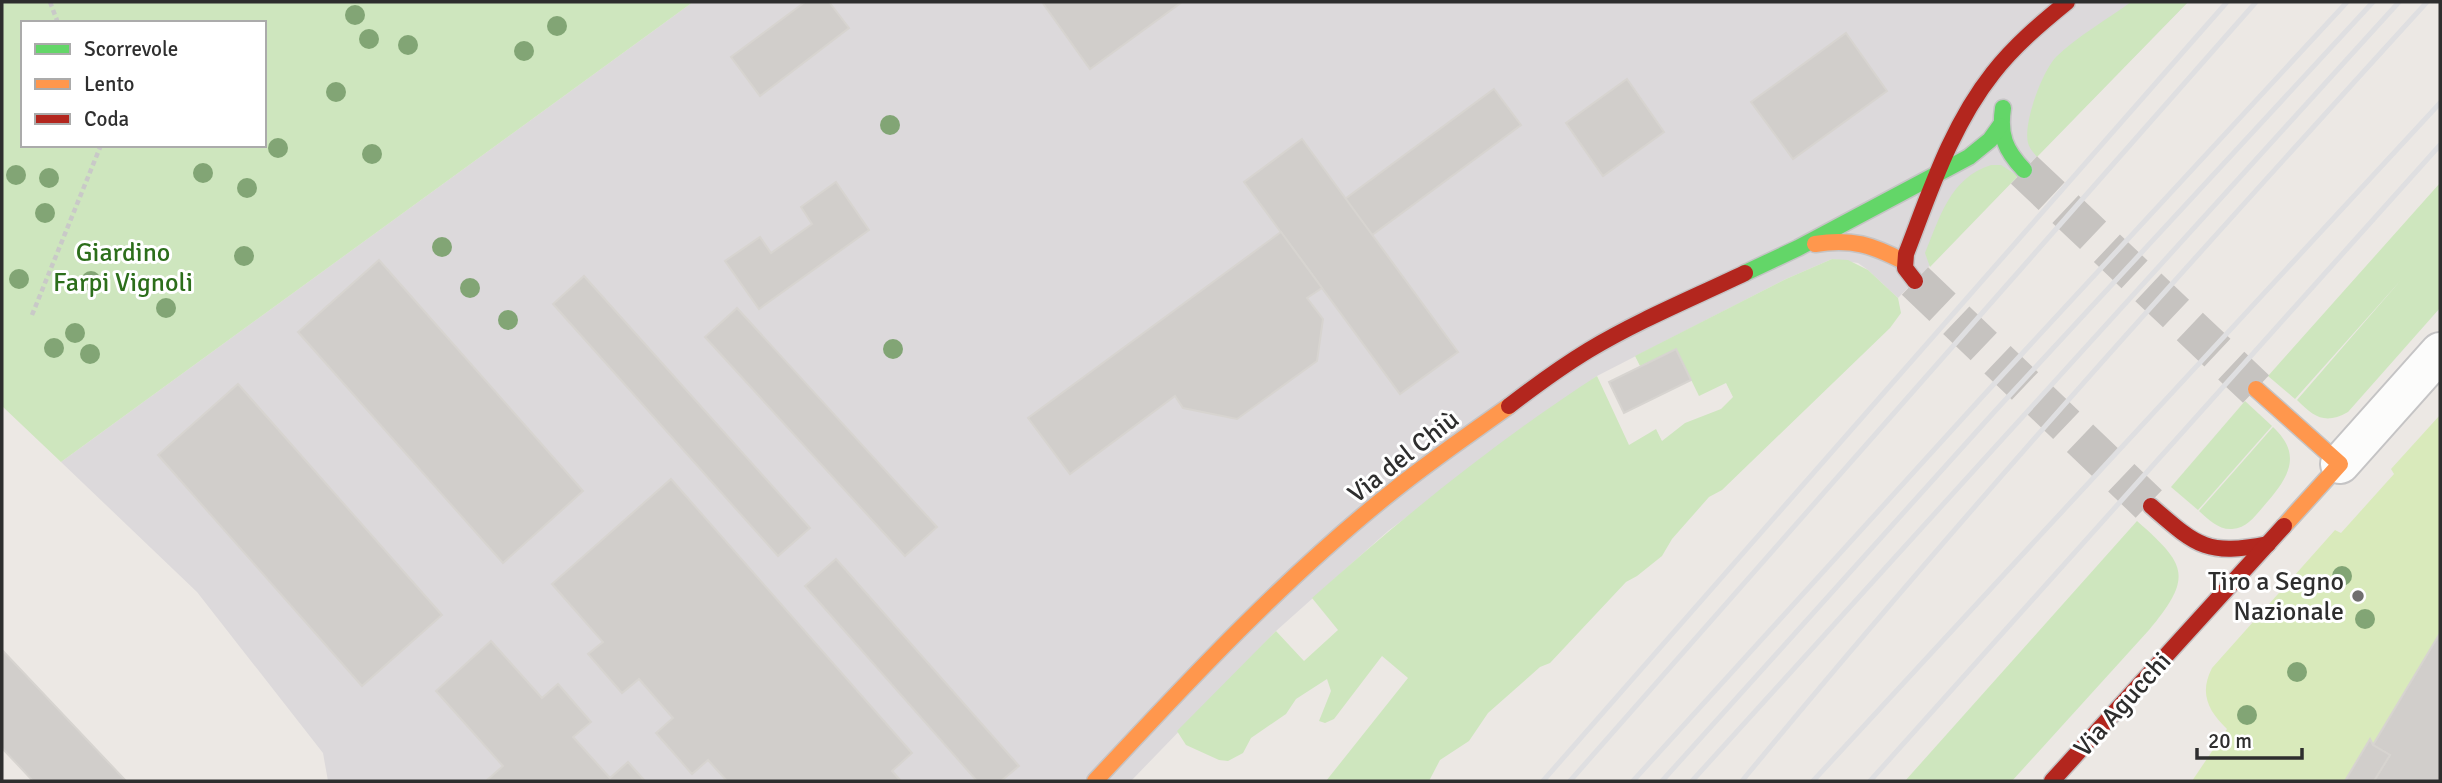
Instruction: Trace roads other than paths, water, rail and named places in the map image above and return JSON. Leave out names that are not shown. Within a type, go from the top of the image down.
[{"type":"street","points":[[1915,281],[1905,262],[1911,241],[1940,170],[1973,101],[2026,37],[2067,2]]},
{"type":"street","points":[[2024,170],[2001,140],[2000,126],[2010,84],[2026,37]]},
{"type":"street","points":[[1940,170],[1980,150],[2000,126]]},
{"type":"street","name":"Via del Chiù","points":[[1095,781],[1238,632],[1304,568],[1393,491],[1591,349],[1798,247],[1940,170]]},
{"type":"street","name":"Via del Chiù","points":[[1798,247],[1830,241],[1859,241],[1882,249],[1905,262]]},
{"type":"street","name":"Via Agucchi","points":[[2052,781],[2440,352]]},
{"type":"street","points":[[2256,389],[2340,464]]},
{"type":"street","points":[[2151,506],[2196,549],[2224,551],[2268,544]]},
{"type":"street","name":"Via Agucchi","points":[[2192,627],[2205,591]]},
{"type":"tunnel","points":[[2024,170],[2256,389]]},
{"type":"tunnel","points":[[1915,281],[2151,506]]},
{"type":"railway","points":[[1543,781],[2227,2]]},
{"type":"railway","points":[[1570,781],[2256,2]]},
{"type":"railway","points":[[1633,781],[1982,397],[2347,2]]},
{"type":"railway","points":[[1662,781],[1996,410],[2373,2]]},
{"type":"railway","points":[[1692,781],[2399,2]]},
{"type":"railway","points":[[1742,781],[1994,485],[2427,2]]},
{"type":"railway","points":[[1813,781],[2440,103]]},
{"type":"railway","points":[[1870,781],[2440,145]]},
{"type":"place","name":"Tiro a Segno Nazionale","points":[[2358,596]]},
{"type":"park label","name":"Giardino Farpi Vignoli","points":[[123,267]]}]
